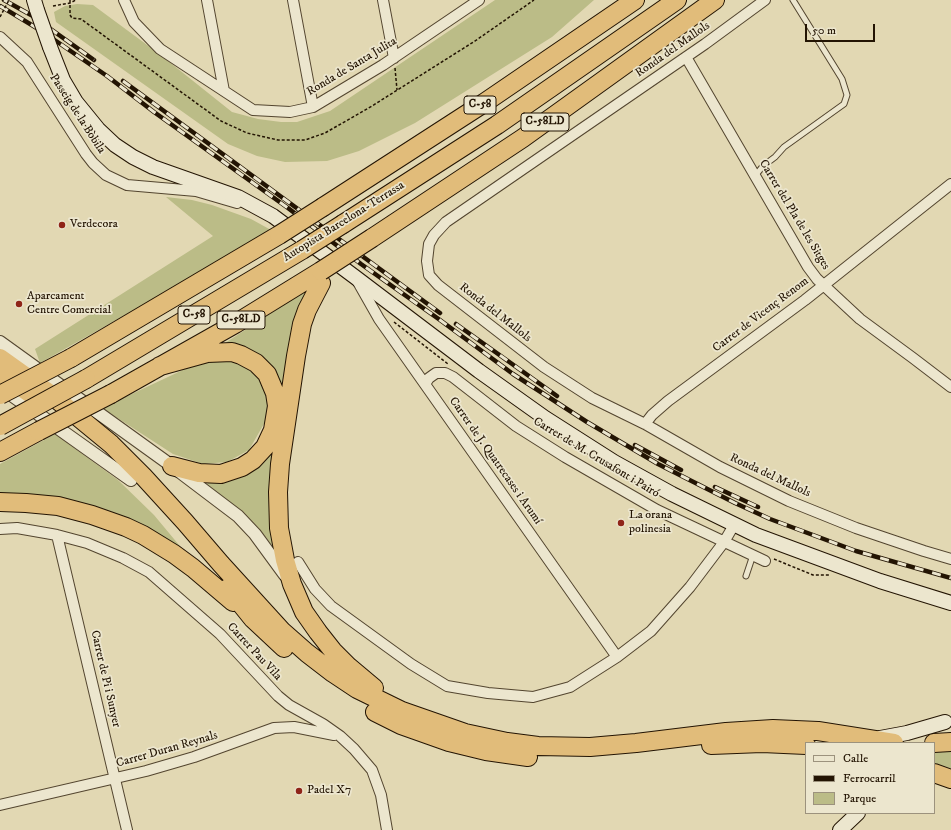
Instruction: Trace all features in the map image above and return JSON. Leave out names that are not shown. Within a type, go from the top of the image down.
[{"type":"highway","name":"Autopista Barcelona-Terrassa","points":[[0,395],[71,358],[279,235],[484,103],[634,0]]},
{"type":"highway","name":"Autopista Barcelona-Terrassa","points":[[0,426],[86,379],[302,250],[497,125],[677,0]]},
{"type":"highway","name":"C-58LD","points":[[0,452],[111,394],[321,277],[337,261],[523,138],[715,0]]},
{"type":"highway","points":[[321,277],[302,324],[296,356],[280,464],[278,492],[279,528],[285,560],[292,584],[304,612],[333,651],[348,667],[402,711]]},
{"type":"highway","points":[[160,366],[207,353],[232,352],[241,355],[256,363],[267,374],[275,393],[277,406],[273,430],[265,447],[253,460],[242,467],[221,474],[199,473],[172,466]]},
{"type":"highway","points":[[0,358],[49,392],[111,444],[143,476],[282,631],[307,653],[332,673],[357,689],[402,711],[464,733],[507,742],[538,746],[607,746],[726,732],[773,729],[818,731],[887,742]]},
{"type":"highway","points":[[0,373],[78,429],[108,456],[178,530],[253,619]]},
{"type":"highway","points":[[0,502],[58,506],[92,515],[126,527],[143,535],[174,554],[193,568],[253,619],[308,669],[354,700],[407,727],[437,738],[476,749],[516,756],[573,760],[619,757],[728,744],[762,743],[805,745]]},
{"type":"highway","points":[[935,744],[951,742]]},
{"type":"highway","points":[[935,773],[951,779]]},
{"type":"main road","points":[[36,5],[63,80],[76,102],[98,129],[115,145],[133,157],[153,167],[238,198],[261,210],[355,277],[479,371],[545,418],[643,479],[734,525],[766,539],[856,573],[951,603]]},
{"type":"main road","points":[[872,740],[907,733],[948,719]]},
{"type":"main road","points":[[926,742],[948,719]]},
{"type":"main road","points":[[840,830],[857,814]]},
{"type":"street","name":"Ronda de Santa Julita","points":[[124,0],[134,22],[160,49],[253,110],[290,112],[313,107],[394,58],[467,4],[479,0]]},
{"type":"street","points":[[207,0],[224,91]]},
{"type":"street","points":[[293,0],[313,107]]},
{"type":"street","points":[[383,0],[394,58]]},
{"type":"street","name":"Ronda del Mallols","points":[[765,0],[686,57],[446,222],[434,235],[429,244],[426,261],[429,275],[438,285],[544,367],[592,398],[645,424],[720,467],[789,501],[856,528],[951,559]]},
{"type":"street","name":"Passeig de la Bòbila","points":[[0,37],[27,62],[86,154],[106,175],[127,185],[196,191],[261,210]]},
{"type":"street","name":"Carrer del Pla de les Sitges","points":[[686,57],[816,279],[860,319],[951,387]]},
{"type":"street","name":"Carrer de Vicenç Renom","points":[[645,424],[652,415],[668,401],[824,285],[951,184]]},
{"type":"street","name":"Carrer de J. Quatrecases i Arumí","points":[[355,277],[379,319],[617,657]]},
{"type":"street","points":[[0,342],[172,466],[238,516],[255,534],[292,584]]},
{"type":"street","name":"Carrer de M. Crusafont i Pairó","points":[[425,384],[436,373],[445,373],[453,377],[516,426],[565,457],[658,510],[765,561]]},
{"type":"street","points":[[0,387],[131,480]]},
{"type":"street","points":[[298,562],[315,590],[331,606],[411,664],[447,686],[488,693],[533,697],[570,687],[617,657],[651,631],[690,587],[724,542],[734,525]]},
{"type":"street","name":"Carrer Pau Vila","points":[[0,529],[17,528],[57,535],[87,543],[111,552],[149,572],[220,634],[278,696],[289,705],[323,724],[340,736],[354,749],[372,770],[381,795],[387,830]]},
{"type":"street","name":"Carrer de Pi i Sunyer","points":[[57,535],[127,830]]},
{"type":"street","name":"Carrer Duran Reynals","points":[[0,805],[146,771],[194,757],[274,728],[305,728],[340,736]]},
{"type":"lane","points":[[755,176],[763,166],[775,157],[784,147],[844,104],[847,95],[842,79],[793,0]]},
{"type":"lane","points":[[746,576],[754,555]]},
{"type":"path","points":[[0,17],[9,0]]},
{"type":"path","points":[[53,6],[76,0]]},
{"type":"path","points":[[70,1],[70,15],[72,18],[81,18],[220,121],[247,133],[278,140],[305,140],[325,133],[397,90],[475,41],[534,0]]},
{"type":"path","points":[[394,58],[397,90]]},
{"type":"green space","points":[[495,0],[594,0],[552,37],[415,123],[359,151],[327,161],[285,162],[257,156],[228,144],[56,22],[54,12],[65,6],[77,4],[93,5],[158,53],[232,112],[258,119],[281,122],[297,122],[330,111]]},
{"type":"green space","points":[[166,197],[192,200],[212,205],[251,219],[271,230],[240,250],[40,363],[35,349],[213,236]]},
{"type":"green space","points":[[308,289],[284,400],[274,376],[222,345]]},
{"type":"green space","points":[[226,356],[242,364],[263,382],[269,398],[265,422],[249,450],[227,462],[203,464],[173,454],[102,408],[202,361]]},
{"type":"green space","points":[[55,434],[118,480],[154,515],[184,551],[110,511],[62,498],[0,494],[0,464]]},
{"type":"green space","points":[[277,445],[275,549],[256,525],[211,489],[207,484],[211,480]]},
{"type":"green space","points":[[951,747],[951,769],[935,766],[935,748]]},
{"type":"railway","points":[[4,0],[31,15],[94,60]]},
{"type":"railway","points":[[0,6],[40,30],[107,76],[154,112],[288,208],[361,264],[513,374],[587,422],[658,464],[770,519],[856,551],[951,578]]},
{"type":"railway","points":[[123,81],[440,313]]},
{"type":"railway","points":[[456,324],[557,396]]},
{"type":"railway","points":[[635,445],[681,470]]},
{"type":"railway","points":[[715,487],[758,507]]},
{"type":"place","name":"Verdecora","points":[[62,225]]},
{"type":"place","name":"Aparcament Centre Comercial","points":[[19,304]]},
{"type":"place","name":"La orana polinesia","points":[[621,523]]},
{"type":"place","name":"Padel X7","points":[[299,791]]}]
